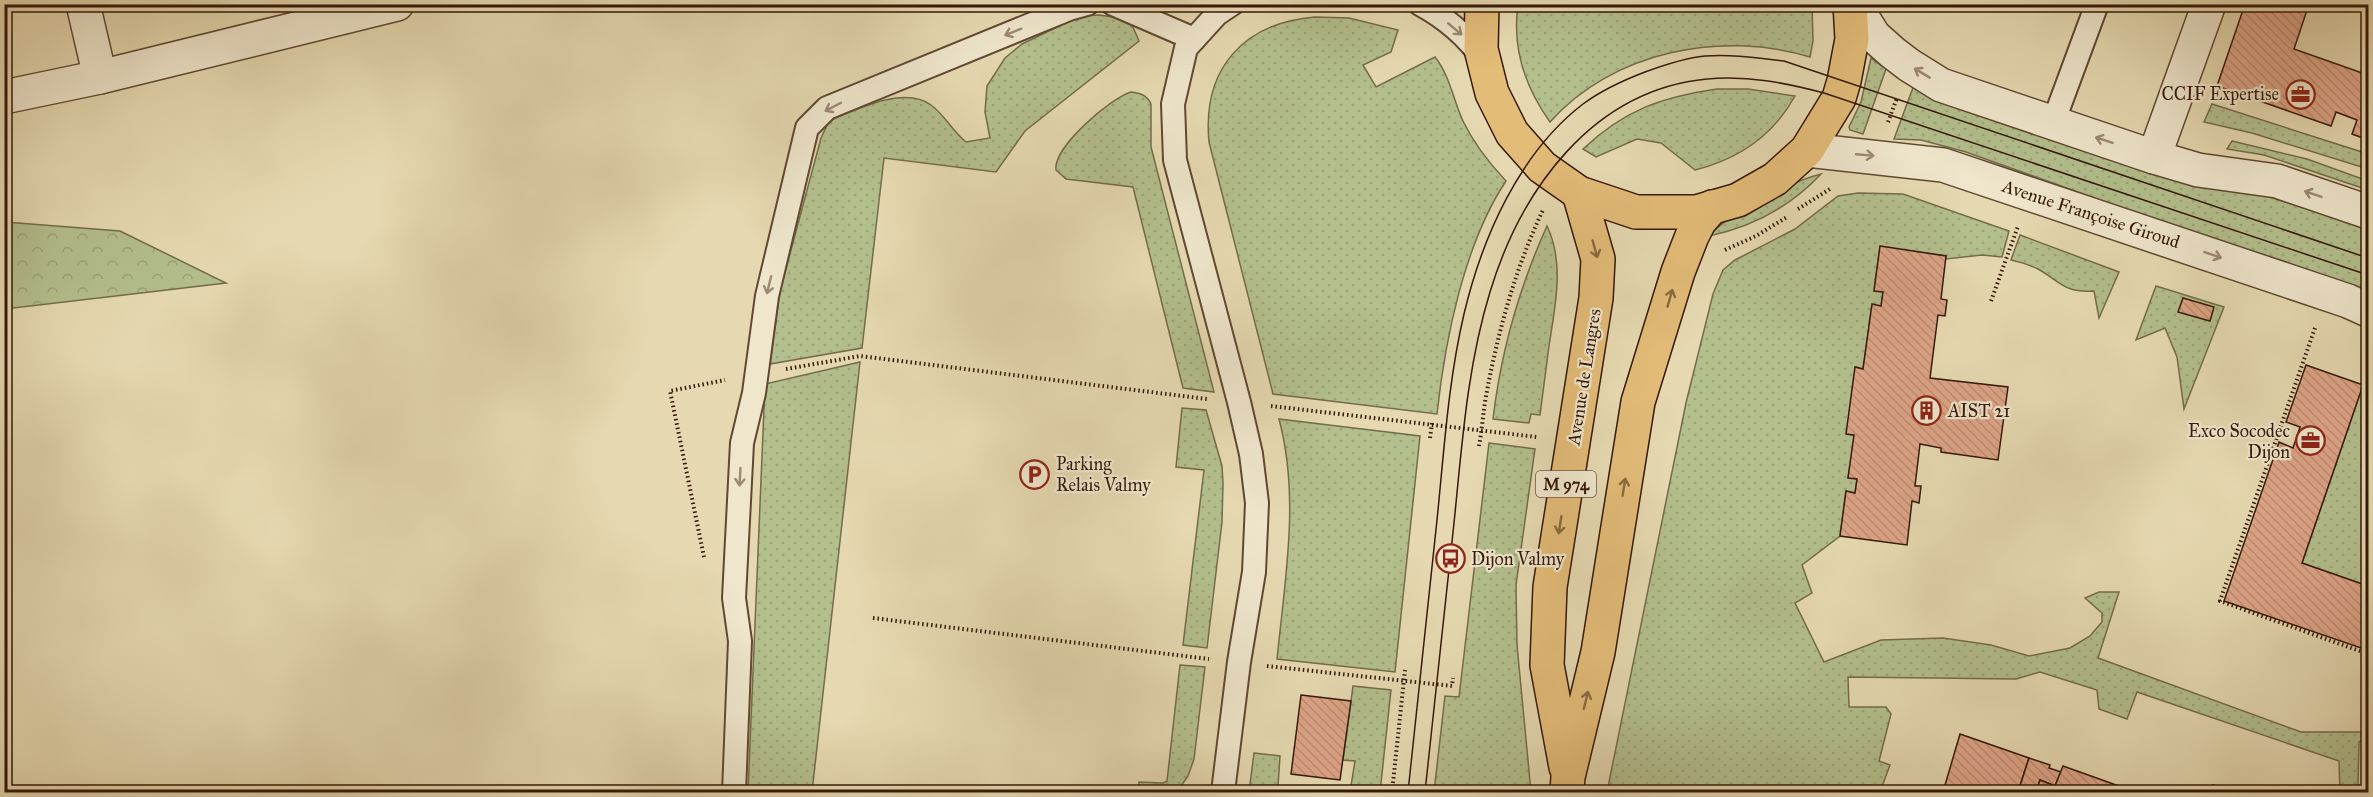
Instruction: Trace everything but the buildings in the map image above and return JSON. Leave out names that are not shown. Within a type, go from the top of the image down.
[{"type":"main road","points":[[1482,4],[1481,49],[1492,93],[1512,133],[1542,167],[1579,193],[1636,212],[1696,212],[1738,200],[1775,179],[1807,150],[1839,98],[1852,39],[1852,4]]},
{"type":"main road","name":"Avenue de Langres","points":[[1567,785],[1547,665],[1550,587],[1596,298],[1598,259],[1579,193]]},
{"type":"main road","name":"Avenue de Langres","points":[[1567,785],[1598,652],[1638,402],[1678,272],[1699,222],[1712,207]]},
{"type":"street","points":[[83,4],[100,76]]},
{"type":"street","points":[[4,97],[397,4]]},
{"type":"street","points":[[1852,4],[1874,36],[1909,65],[1941,85],[2154,157],[2198,170],[2277,182],[2368,212]]},
{"type":"street","points":[[2154,157],[2209,4]]},
{"type":"street","name":"Avenue Françoise Giroud","points":[[1807,150],[1878,156],[1943,165],[2153,234],[2348,301],[2368,310]]},
{"type":"lane","points":[[734,792],[740,641],[734,598],[742,443],[756,375],[766,296],[807,128],[827,108],[1069,9],[1087,4]]},
{"type":"lane","points":[[1113,4],[1194,39]]},
{"type":"lane","points":[[1223,792],[1239,662],[1254,572],[1257,503],[1251,454],[1239,402],[1175,160],[1173,104],[1186,48],[1217,14],[1232,4]]},
{"type":"lane","points":[[1420,4],[1459,31],[1484,60]]},
{"type":"lane","points":[[2052,123],[2097,4]]},
{"type":"path","points":[[1878,156],[1909,65]]},
{"type":"path","points":[[1718,257],[1725,250],[1756,236],[1834,187]]},
{"type":"path","points":[[1479,446],[1485,398],[1512,288],[1522,256],[1545,204]]},
{"type":"path","points":[[1991,301],[2019,225]]},
{"type":"path","points":[[2316,327],[2220,601],[2368,654]]},
{"type":"path","points":[[704,558],[670,391],[861,356],[1547,438]]},
{"type":"path","points":[[1431,438],[1432,423]]},
{"type":"path","points":[[873,618],[1452,687],[1453,678]]},
{"type":"path","points":[[1392,792],[1405,670]]},
{"type":"green space","points":[[1518,5],[1812,5],[1813,41],[1810,57],[1776,49],[1741,46],[1706,47],[1671,53],[1637,63],[1605,78],[1576,98],[1550,122],[1527,81],[1517,36]]},
{"type":"green space","points":[[1080,16],[1113,17],[1132,25],[1139,41],[1025,131],[996,172],[884,158],[862,348],[770,364],[780,291],[821,138],[829,121],[880,101],[894,98],[920,99],[940,113],[966,142],[990,138],[985,112],[987,86],[1005,58],[1022,44]]},
{"type":"green space","points":[[1315,17],[1349,18],[1398,30],[1391,52],[1363,65],[1376,87],[1435,57],[1448,80],[1467,129],[1482,153],[1506,181],[1491,206],[1479,234],[1459,293],[1445,355],[1437,414],[1273,394],[1209,142],[1209,116],[1212,93],[1220,72],[1232,54],[1248,40],[1267,29],[1289,21]]},
{"type":"green space","points":[[1871,58],[1886,69],[1863,134],[1850,130],[1849,127],[1861,102]]},
{"type":"green space","points":[[1914,85],[2368,228],[2368,296],[1966,152],[1921,140],[1894,139]]},
{"type":"green space","points":[[1717,89],[1748,89],[1795,96],[1776,123],[1753,144],[1726,159],[1695,170],[1661,143],[1637,139],[1596,157],[1583,149],[1614,124],[1645,107],[1679,96]]},
{"type":"green space","points":[[1131,92],[1143,95],[1151,104],[1151,147],[1214,392],[1183,388],[1133,187],[1066,179],[1056,170],[1058,160],[1073,137],[1110,103]]},
{"type":"green space","points":[[2212,104],[2362,152],[2368,140],[2368,169],[2252,133],[2204,122]]},
{"type":"green space","points":[[2232,141],[2307,159],[2368,181],[2368,190],[2264,155],[2227,149]]},
{"type":"green space","points":[[1821,174],[1797,196],[1770,214],[1740,227],[1709,236],[1731,217],[1761,199]]},
{"type":"green space","points":[[1858,193],[1903,194],[2009,231],[2002,257],[1982,255],[1946,259],[1946,256],[1880,247],[1874,290],[1883,292],[1881,306],[1872,305],[1863,369],[1856,367],[1847,434],[1855,435],[1848,477],[1857,479],[1855,493],[1846,492],[1840,536],[1802,565],[1812,593],[1795,603],[1824,662],[1881,640],[1943,638],[1991,645],[2029,656],[2070,648],[2090,636],[2102,622],[2102,613],[2085,598],[2099,592],[2119,592],[2098,658],[2301,732],[2368,732],[2368,741],[2359,742],[2358,785],[2368,786],[2368,792],[2340,792],[2339,761],[2137,692],[2127,719],[2099,709],[2097,690],[2040,672],[2016,679],[1848,677],[1849,707],[1886,707],[1891,714],[1879,761],[1890,765],[1880,792],[1607,792],[1686,403],[1713,294],[1723,270],[1735,260],[1795,229],[1838,196]]},
{"type":"green space","points":[[5,222],[120,231],[226,283],[5,309]]},
{"type":"green space","points":[[1547,226],[1556,255],[1557,285],[1540,415],[1531,414],[1529,423],[1493,419],[1512,320]]},
{"type":"green space","points":[[2020,235],[2119,272],[2099,318],[2094,291],[2076,290],[2063,286],[2038,269],[2011,260]]},
{"type":"green space","points":[[2156,286],[2224,307],[2184,409],[2177,357],[2165,328],[2136,340]]},
{"type":"green space","points":[[860,362],[812,792],[748,792],[765,384]]},
{"type":"green space","points":[[2363,385],[2368,387],[2368,586],[2302,563]]},
{"type":"green space","points":[[1182,408],[1206,410],[1222,466],[1222,522],[1207,648],[1183,645],[1204,470],[1176,467]]},
{"type":"green space","points":[[1279,419],[1420,436],[1395,672],[1277,659],[1287,568],[1290,508],[1289,478]]},
{"type":"green space","points":[[1489,443],[1535,449],[1516,585],[1517,645],[1531,792],[1434,792],[1445,696],[1459,697]]},
{"type":"green space","points":[[1180,665],[1205,667],[1194,759],[1188,776],[1177,792],[1138,792],[1139,782],[1163,783],[1167,781]]},
{"type":"green space","points":[[1353,686],[1391,690],[1380,792],[1350,792],[1355,761],[1343,760]]},
{"type":"green space","points":[[1254,753],[1280,756],[1278,786],[1329,792],[1249,792]]},
{"type":"tram line","points":[[1408,792],[1450,391],[1464,314],[1472,285],[1493,227],[1522,172],[1560,124],[1583,104],[1605,90],[1652,69],[1697,57],[1735,56],[1784,61],[2368,258]]},
{"type":"tram line","points":[[1425,792],[1466,406],[1482,320],[1490,292],[1521,217],[1542,183],[1567,151],[1596,124],[1629,103],[1666,87],[1707,79],[1752,79],[1810,89],[2368,275]]},
{"type":"place","name":"CCIF Expertise","points":[[2300,94]]},
{"type":"place","name":"AIST 21","points":[[1927,411]]},
{"type":"place","name":"Exco Socodec Dijon","points":[[2311,441]]},
{"type":"place","name":"Parking Relais Valmy","points":[[1035,474]]},
{"type":"place","name":"Dijon Valmy","points":[[1450,559]]}]
